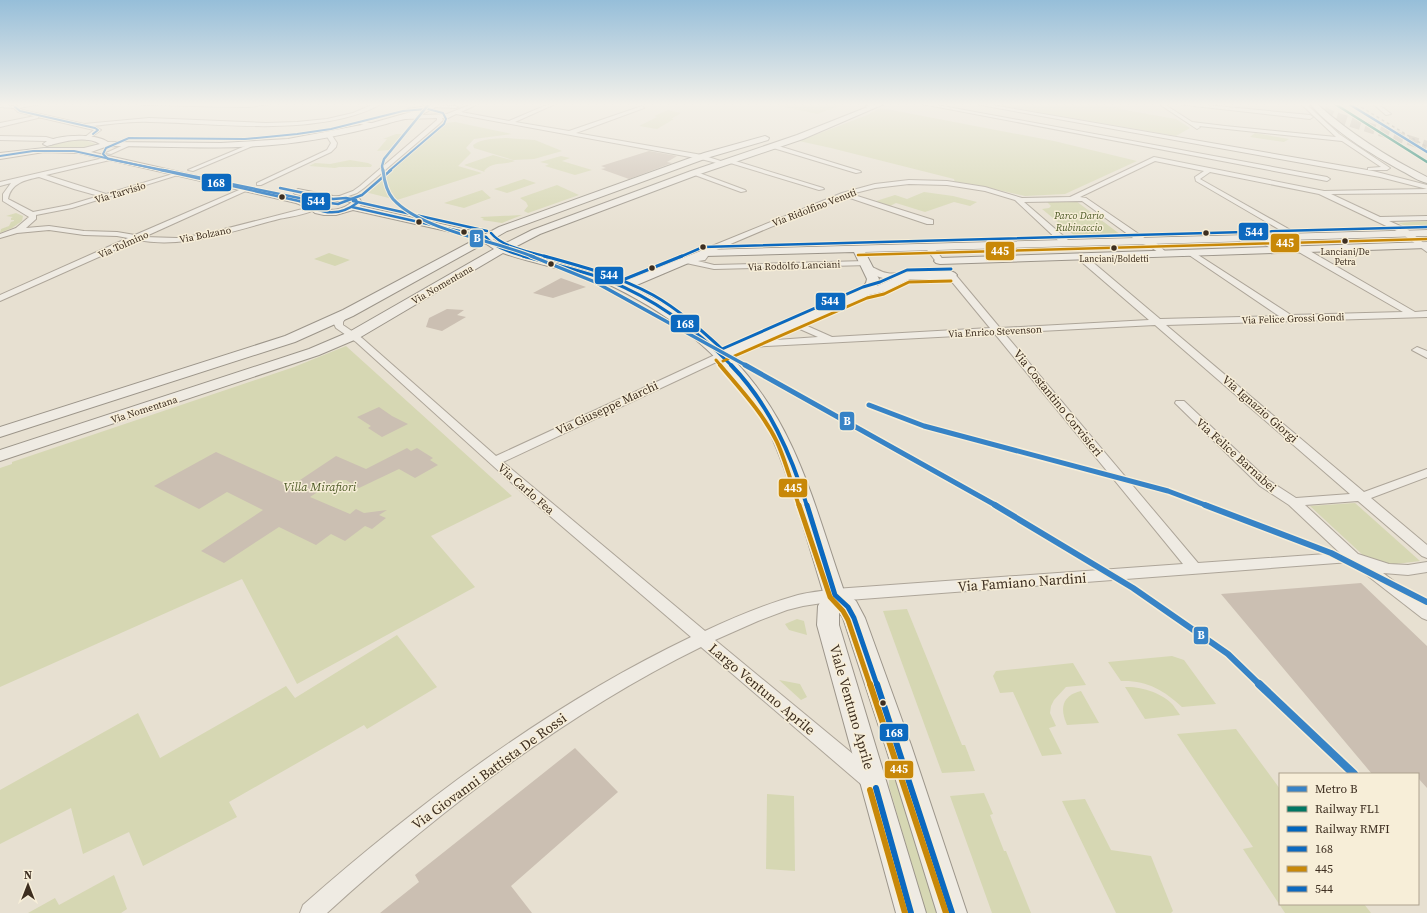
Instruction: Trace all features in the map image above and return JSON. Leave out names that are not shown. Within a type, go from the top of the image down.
[{"type":"street","points":[[0,152],[43,147]]},
{"type":"street","points":[[0,156],[45,147]]},
{"type":"street","points":[[51,147],[191,170],[322,197],[356,200],[357,203],[352,208]]},
{"type":"street","points":[[74,151],[99,147]]},
{"type":"street","points":[[102,147],[98,151],[108,156],[178,174],[299,201],[314,207],[319,211],[329,212],[352,208],[494,243],[587,274],[622,287],[648,300],[676,317],[721,356],[742,379],[757,399],[772,421],[782,440],[835,595],[848,607],[854,618],[898,745],[952,913]]},
{"type":"street","points":[[0,184],[108,156],[125,147]]},
{"type":"street","points":[[191,170],[248,147]]},
{"type":"street","points":[[258,184],[329,151],[333,147]]},
{"type":"street","points":[[314,207],[323,201],[355,192],[409,147]]},
{"type":"street","points":[[644,147],[702,157]]},
{"type":"street","name":"Via Nomentana","points":[[494,243],[548,227],[694,173],[720,159],[734,147]]},
{"type":"street","name":"Via Nomentana","points":[[0,456],[287,362],[346,326],[494,243],[553,217],[754,147]]},
{"type":"street","name":"Via Nomentana","points":[[0,444],[272,356],[346,326],[494,243],[530,218],[702,157],[720,159],[745,155],[760,147]]},
{"type":"street","points":[[790,147],[858,172]]},
{"type":"street","points":[[1150,147],[1327,180]]},
{"type":"street","points":[[1219,147],[1326,165],[1393,172],[1400,175],[1396,177],[1388,177]]},
{"type":"street","points":[[1354,147],[1387,168],[1378,171]]},
{"type":"street","points":[[1366,147],[1427,186]]},
{"type":"street","points":[[1373,147],[1390,158],[1427,176]]},
{"type":"street","points":[[1375,147],[1427,172]]},
{"type":"street","points":[[720,159],[821,189]]},
{"type":"street","points":[[1073,198],[1154,159],[1321,192],[1427,190]]},
{"type":"street","points":[[1387,161],[1427,180]]},
{"type":"street","points":[[1209,170],[1197,178],[1198,180],[1297,236]]},
{"type":"street","points":[[1378,171],[1388,177],[1427,186]]},
{"type":"street","points":[[694,173],[743,191]]},
{"type":"street","name":"Via Tarvisio","points":[[32,214],[63,209],[178,174]]},
{"type":"street","points":[[39,175],[76,188],[103,194]]},
{"type":"street","points":[[0,176],[20,180]]},
{"type":"street","points":[[0,236],[16,231],[33,217],[32,214],[10,204],[5,200],[5,196],[10,188],[20,180]]},
{"type":"street","points":[[1394,190],[1418,187],[1408,181]]},
{"type":"street","name":"Via Ridolfino Venuti","points":[[703,253],[844,194],[884,184],[929,182],[967,186],[1018,199],[1073,198]]},
{"type":"street","name":"Via Tolmino","points":[[0,298],[246,190]]},
{"type":"street","points":[[322,197],[355,192]]},
{"type":"street","points":[[1321,192],[1407,233],[1425,247]]},
{"type":"street","points":[[844,194],[930,222]]},
{"type":"street","points":[[1073,198],[1086,200],[1143,241],[1152,244],[1164,254]]},
{"type":"street","points":[[1018,199],[1018,201],[1065,242]]},
{"type":"street","points":[[288,215],[299,206],[299,201]]},
{"type":"street","name":"Via Bolzano","points":[[16,231],[49,228],[84,233],[117,234],[158,241],[190,239],[288,215],[314,207]]},
{"type":"street","points":[[49,228],[47,224],[63,209]]},
{"type":"street","points":[[1379,219],[1427,218]]},
{"type":"street","name":"Via Rodolfo Lanciani","points":[[703,253],[1427,233]]},
{"type":"street","points":[[1259,237],[1278,249]]},
{"type":"street","points":[[929,247],[952,275]]},
{"type":"street","points":[[940,260],[1164,254],[1278,249],[1425,247]]},
{"type":"street","points":[[858,249],[873,282],[865,292]]},
{"type":"street","points":[[1300,249],[1412,313]]},
{"type":"street","points":[[622,287],[703,253]]},
{"type":"street","points":[[721,253],[723,267]]},
{"type":"street","points":[[1192,253],[1289,318]]},
{"type":"street","name":"Via Ignazio Giorgi","points":[[1080,256],[1427,553]]},
{"type":"street","name":"Via Rodolfo Lanciani","points":[[686,260],[707,267],[867,266]]},
{"type":"street","points":[[867,266],[875,273],[882,276],[952,275]]},
{"type":"street","name":"Via Costantino Corvisieri","points":[[952,275],[1195,569]]},
{"type":"street","points":[[721,356],[796,324],[865,292],[882,288],[908,276]]},
{"type":"street","name":"Via Felice Grossi Gondi","points":[[1158,322],[1412,313],[1427,314]]},
{"type":"street","name":"Via Enrico Stevenson","points":[[749,344],[1158,322]]},
{"type":"street","points":[[796,324],[832,340]]},
{"type":"street","name":"Via Nomentana","points":[[0,432],[263,349],[290,339],[346,326]]},
{"type":"street","name":"Via Carlo Fea","points":[[346,326],[494,460],[703,638]]},
{"type":"street","points":[[1417,350],[1427,356]]},
{"type":"street","name":"Via Giuseppe Marchi","points":[[494,460],[721,356]]},
{"type":"street","name":"Via Felice Barnabei","points":[[1180,403],[1264,483],[1294,502],[1353,557]]},
{"type":"street","points":[[1294,502],[1362,497],[1427,473]]},
{"type":"street","points":[[1353,557],[1368,564],[1386,569],[1402,570],[1427,567]]},
{"type":"street","points":[[1353,557],[1427,614]]},
{"type":"street","name":"Via Famiano Nardini","points":[[835,595],[1353,557]]},
{"type":"street","name":"Largo Ventuno Aprile","points":[[835,595],[798,601],[703,638],[874,783]]},
{"type":"street","name":"Viale Ventuno Aprile","points":[[835,595],[828,606],[828,626],[912,913]]},
{"type":"street","name":"Via Giovanni Battista De Rossi","points":[[311,913],[398,840],[471,782],[528,740],[571,711],[624,680],[703,638]]},
{"type":"green space","points":[[50,147],[94,147],[86,149]]},
{"type":"green space","points":[[381,147],[392,147],[389,150],[377,151]]},
{"type":"green space","points":[[418,147],[467,147],[466,148],[471,153],[458,166],[482,173],[397,200],[365,192]]},
{"type":"green space","points":[[474,147],[551,147],[562,151],[534,159],[513,160]]},
{"type":"green space","points":[[825,147],[1077,147],[1137,161],[1065,194],[1025,196],[977,185],[955,183],[954,179]]},
{"type":"green space","points":[[493,155],[515,161],[494,164],[487,168],[484,171],[485,172],[464,165]]},
{"type":"green space","points":[[561,156],[570,158],[562,161],[592,170],[575,175],[545,166],[549,164],[540,162]]},
{"type":"green space","points":[[350,160],[372,165],[371,167],[335,168],[309,166],[315,163],[330,164]]},
{"type":"green space","points":[[524,179],[536,183],[507,193],[494,189]]},
{"type":"green space","points":[[557,185],[579,195],[528,213],[524,211],[528,206],[526,202],[520,198]]},
{"type":"green space","points":[[482,190],[491,198],[464,208],[444,203]]},
{"type":"green space","points":[[924,192],[953,196],[977,202],[970,206],[954,202],[925,212],[896,203],[888,207],[873,202],[895,195],[907,199]]},
{"type":"green space","name":"Parco Dario Rubinaccio","points":[[1076,201],[1121,235],[1075,236],[1042,209],[1049,208],[1051,206],[1047,202]]},
{"type":"green space","points":[[16,213],[23,216],[22,221],[12,228],[0,233],[1,229],[9,226],[11,222],[14,221],[11,220],[13,217],[6,216]]},
{"type":"green space","points":[[522,215],[502,223],[482,220],[484,219],[480,217]]},
{"type":"green space","points":[[1427,221],[1427,228],[1412,228],[1398,223]]},
{"type":"green space","points":[[329,253],[350,260],[335,266],[314,259]]},
{"type":"green space","name":"Villa Mirafiori","points":[[346,346],[512,496],[431,536],[475,587],[297,684],[242,579],[0,687],[0,468],[12,464],[12,462],[294,367]]},
{"type":"green space","points":[[1355,503],[1420,561],[1388,565],[1365,557],[1310,506]]},
{"type":"green space","points":[[907,609],[962,745],[965,745],[975,771],[942,773],[883,611]]},
{"type":"green space","points":[[797,619],[804,621],[807,635],[789,630],[785,624]]},
{"type":"green space","points":[[397,635],[437,687],[367,729],[364,725],[229,802],[237,817],[143,866],[129,832],[83,854],[71,808],[0,844],[0,790],[138,713],[160,758],[286,686],[295,698]]},
{"type":"green space","points":[[1172,656],[1184,660],[1216,704],[1182,707],[1161,691],[1147,684],[1121,681],[1108,662]]},
{"type":"green space","points":[[1073,663],[1086,685],[1066,687],[1054,700],[1050,713],[1056,726],[1049,728],[1062,754],[1042,756],[1013,692],[1000,693],[993,676],[996,671]]},
{"type":"green space","points":[[779,680],[800,684],[807,697],[801,700]]},
{"type":"green space","points":[[1125,687],[1144,689],[1163,697],[1173,705],[1180,715],[1145,719]]},
{"type":"green space","points":[[1081,691],[1099,723],[1067,725],[1063,714],[1064,704],[1069,696]]},
{"type":"green space","points":[[1236,729],[1279,788],[1279,904],[1243,849],[1253,847],[1177,734]]},
{"type":"green space","points":[[893,779],[897,781],[937,913],[926,913],[889,786],[889,780]]},
{"type":"green space","points":[[984,793],[993,814],[990,815],[1004,851],[1006,851],[1031,913],[992,913],[950,796]]},
{"type":"green space","points":[[767,794],[794,796],[795,871],[766,869]]},
{"type":"green space","points":[[1085,799],[1111,850],[1151,856],[1173,911],[1171,913],[1116,913],[1062,801]]},
{"type":"green space","points":[[114,875],[127,909],[121,913],[28,913],[55,898],[59,905]]},
{"type":"green space","points":[[1280,905],[1365,905],[1371,913],[1285,913]]},
{"type":"building","points":[[649,151],[677,156],[667,162],[672,163],[629,179],[601,169],[606,168],[601,166]]},
{"type":"building","points":[[561,278],[586,287],[553,298],[533,293]]},
{"type":"building","points":[[447,309],[464,310],[457,315],[466,317],[442,331],[426,327],[429,318]]},
{"type":"building","points":[[379,407],[408,424],[382,437],[368,428],[371,426],[357,417]]},
{"type":"building","name":"Villa Mirafiori","points":[[407,448],[411,451],[417,448],[433,458],[430,460],[438,465],[415,478],[399,469],[359,488],[346,480],[336,480],[310,497],[350,514],[356,509],[364,513],[387,510],[379,515],[386,518],[372,529],[365,526],[345,541],[331,534],[316,545],[279,527],[224,563],[201,551],[263,510],[227,492],[199,509],[154,486],[216,452],[291,486],[336,456],[366,469]]},
{"type":"building","points":[[1361,583],[1427,646],[1427,788],[1419,779],[1419,773],[1371,773],[1221,594]]},
{"type":"building","points":[[575,748],[618,792],[511,886],[532,913],[380,913],[419,882],[415,875]]},
{"type":"metro line","name":"B","points":[[394,147],[384,159],[382,166],[384,177],[392,198],[409,213],[425,221],[459,233],[530,255],[595,282],[930,467],[1049,536],[1133,588],[1228,654],[1353,773]]},
{"type":"metro line","name":"B","points":[[869,405],[924,426],[1168,491],[1256,523],[1331,553],[1427,602]]},
{"type":"rail line","name":"FL1","points":[[1403,147],[1427,162]]},
{"type":"rail line","name":"RMFI","points":[[1418,147],[1427,152]]},
{"type":"transit line","name":"544","points":[[109,147],[106,148],[103,154],[108,159],[314,201],[338,204],[362,195],[418,147]]},
{"type":"transit line","name":"168","points":[[0,156],[33,151],[74,151],[299,201],[314,206]]},
{"type":"transit line","name":"168","points":[[280,188],[333,199],[346,198],[356,200],[357,203],[342,211],[330,213],[314,208],[314,206]]},
{"type":"transit line","name":"544","points":[[353,201],[487,231]]},
{"type":"transit line","name":"168","points":[[352,207],[486,237]]},
{"type":"transit line","name":"544","points":[[620,281],[703,247],[1427,227]]},
{"type":"transit line","name":"544","points":[[491,233],[496,239],[509,245],[600,272],[636,286],[653,295],[680,313],[722,349],[863,287],[880,282],[907,270],[951,269]]},
{"type":"transit line","name":"168","points":[[486,237],[492,244],[502,249],[607,280],[646,298],[670,313],[715,349],[735,369],[753,391],[769,415],[790,459],[804,497],[835,595],[848,607],[854,618],[898,745],[952,913]]},
{"type":"transit line","name":"445","points":[[858,255],[1427,239]]},
{"type":"transit line","name":"445","points":[[723,361],[867,298],[884,294],[909,282],[951,281]]},
{"type":"transit line","name":"445","points":[[716,360],[752,403],[767,424],[777,442],[830,597],[843,611],[848,620],[892,747],[946,913]]},
{"type":"transit line","name":"168","points":[[876,788],[911,913]]},
{"type":"transit line","name":"445","points":[[870,790],[905,913]]},
{"type":"place","name":"Lanciani/De Petra","points":[[1345,241]]},
{"type":"place","name":"Lanciani/Boldetti","points":[[1114,248]]}]
